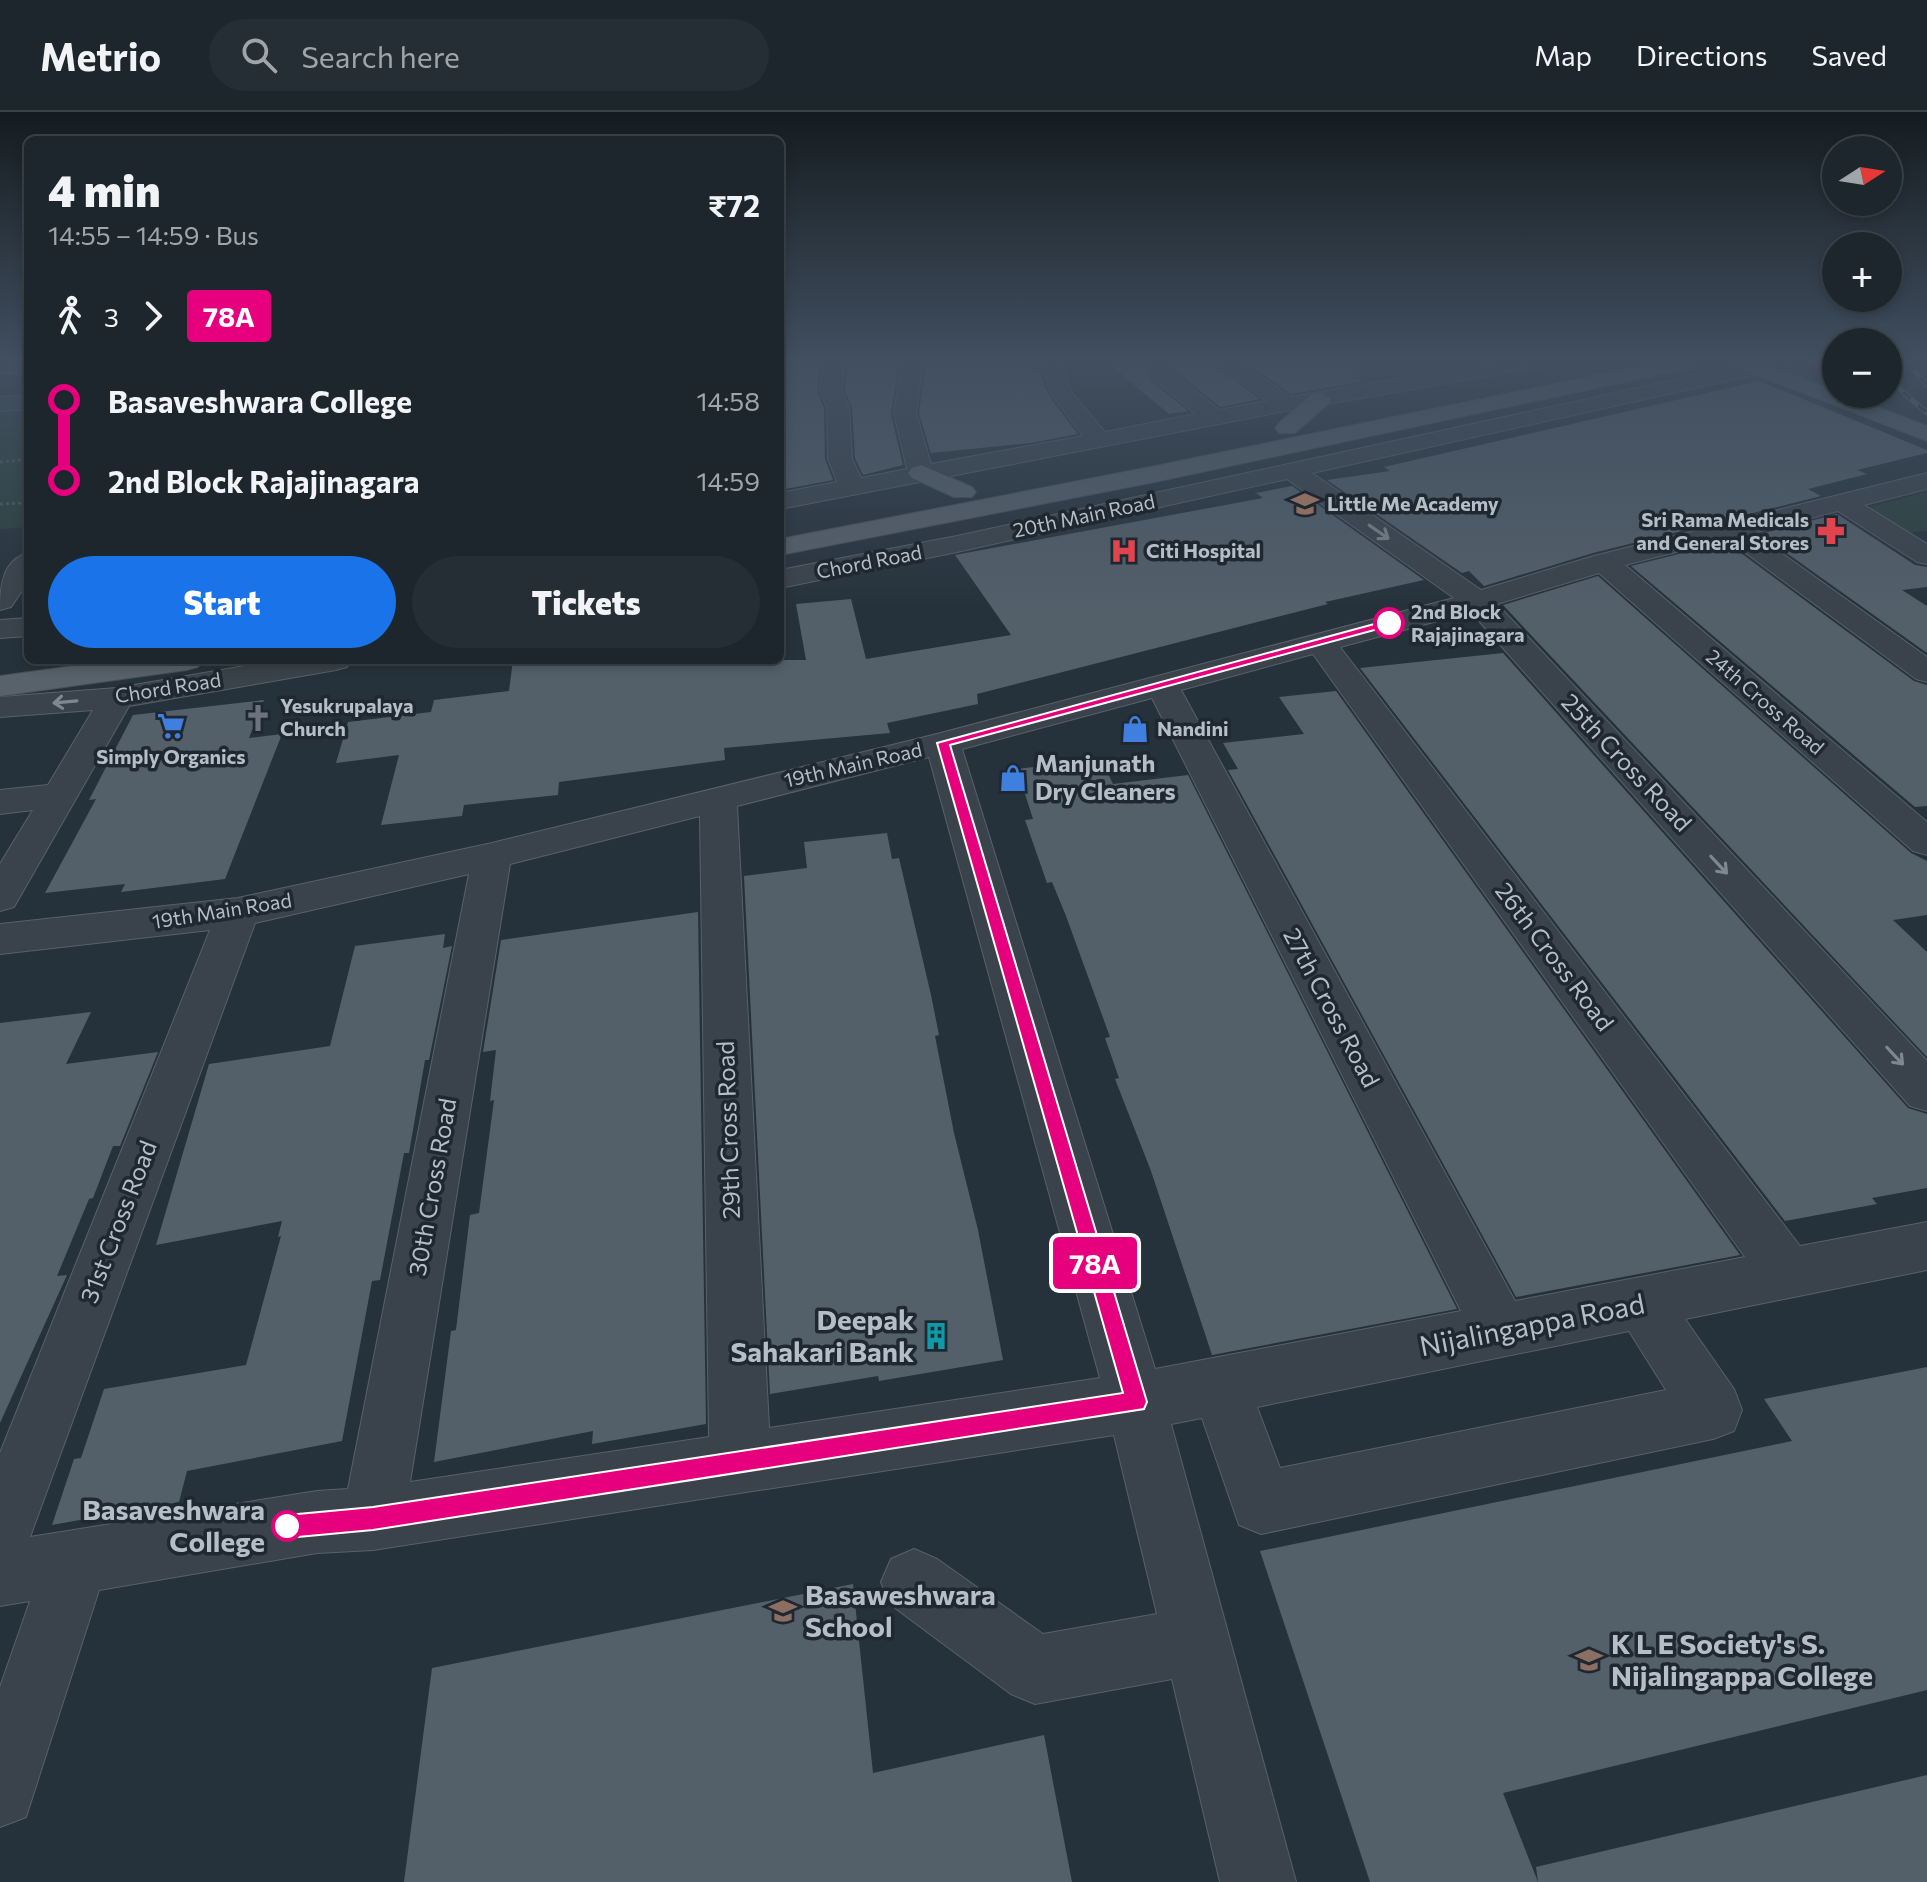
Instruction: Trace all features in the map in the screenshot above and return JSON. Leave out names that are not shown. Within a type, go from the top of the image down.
[{"type":"main road","points":[[784,527],[838,525],[964,501],[1209,445]]},
{"type":"main road","points":[[921,473],[964,501]]},
{"type":"main road","points":[[957,544],[964,501]]},
{"type":"main road","points":[[784,545],[838,525]]},
{"type":"main road","points":[[0,663],[24,660]]},
{"type":"main road","points":[[0,686],[158,664]]},
{"type":"street","points":[[839,445],[840,459],[852,487]]},
{"type":"street","points":[[913,445],[921,473]]},
{"type":"street","points":[[784,500],[1069,445]]},
{"type":"street","name":"20th Main Road","points":[[957,544],[1411,445]]},
{"type":"street","name":"25th Cross Road","points":[[1292,471],[1477,601],[1927,1092]]},
{"type":"street","name":"19th Main Road","points":[[0,939],[238,912],[492,856],[943,743],[1477,601],[1604,562],[1927,481]]},
{"type":"street","points":[[1842,502],[1927,556]]},
{"type":"street","points":[[1732,530],[1927,672]]},
{"type":"street","name":"Chord Road","points":[[784,578],[957,544]]},
{"type":"street","name":"24th Cross Road","points":[[1604,562],[1927,842]]},
{"type":"street","points":[[0,601],[24,568]]},
{"type":"street","points":[[0,629],[24,627]]},
{"type":"street","name":"26th Cross Road","points":[[1319,641],[1789,1274]]},
{"type":"street","name":"Chord Road","points":[[0,707],[117,698],[313,664]]},
{"type":"street","name":"27th Cross Road","points":[[1162,685],[1501,1331]]},
{"type":"street","points":[[0,897],[117,698]]},
{"type":"street","points":[[943,743],[1136,1402],[1258,1882]]},
{"type":"street","points":[[0,802],[60,795]]},
{"type":"street","name":"29th Cross Road","points":[[718,797],[740,1463]]},
{"type":"street","name":"30th Cross Road","points":[[373,1519],[492,856]]},
{"type":"street","name":"31st Cross Road","points":[[0,1532],[238,912]]},
{"type":"street","name":"Nijalingappa Road","points":[[0,1574],[317,1522],[373,1519],[1136,1402],[1927,1246]]},
{"type":"street","points":[[1221,1386],[1261,1503],[1713,1410],[1642,1303]]},
{"type":"street","points":[[0,1791],[76,1561]]},
{"type":"street","points":[[914,1582],[1035,1670],[1196,1641]]},
{"type":"path","points":[[0,462],[24,459]]},
{"type":"path","points":[[0,504],[20,503],[24,498]]},
{"type":"green space","points":[[0,445],[24,445],[24,527],[0,529]]},
{"type":"green space","points":[[1927,492],[1927,531],[1907,533],[1866,508]]},
{"type":"building","points":[[784,445],[825,445],[825,459],[833,480],[784,489]]},
{"type":"building","points":[[854,445],[898,445],[903,465],[863,475],[855,458]]},
{"type":"building","points":[[928,445],[1015,445],[931,453],[933,461]]},
{"type":"building","points":[[1482,445],[1914,445],[1927,450],[1927,453],[1857,470],[1867,474],[1808,489],[1821,496],[1593,553],[1484,586],[1469,571],[1462,573],[1327,480],[1390,471],[1384,467]]},
{"type":"building","points":[[1292,486],[1424,580],[1325,602],[1328,604],[977,694],[978,704],[887,723],[890,733],[724,748],[725,760],[559,782],[558,795],[464,805],[462,816],[381,825],[399,755],[336,763],[348,722],[431,712],[434,700],[509,691],[512,664],[784,664],[784,660],[806,660],[796,604],[851,599],[866,659],[1011,635],[955,555],[1263,498],[1256,493]]},
{"type":"building","points":[[1837,514],[1915,565],[1927,567],[1927,587],[1902,590],[1927,606],[1927,653],[1760,534]]},
{"type":"building","points":[[1726,542],[1914,681],[1927,685],[1927,806],[1915,807],[1631,566]]},
{"type":"building","points":[[1598,576],[1911,853],[1927,861],[1927,915],[1893,920],[1927,952],[1927,1057],[1503,605]]},
{"type":"building","points":[[1503,653],[1908,1108],[1927,1114],[1927,1188],[1872,1198],[1877,1204],[1785,1221],[1360,668]]},
{"type":"building","points":[[1336,691],[1740,1255],[1516,1297],[1228,770],[1238,769],[1223,743],[1304,734],[1279,697]]},
{"type":"building","points":[[264,700],[249,738],[282,734],[225,879],[121,892],[125,884],[45,893],[96,799],[89,800],[133,715]]},
{"type":"building","points":[[1101,759],[1113,784],[1188,775],[1457,1309],[1212,1355],[1151,1171],[1115,1079],[1119,1078],[1105,1038],[1110,1037],[1066,916],[1052,882],[1047,883],[1025,820],[1033,819],[1017,769]]},
{"type":"building","points":[[887,833],[892,859],[899,858],[931,995],[939,1035],[935,1036],[954,1133],[978,1230],[1003,1360],[879,1381],[878,1376],[770,1394],[744,876],[807,868],[804,842]]},
{"type":"building","points":[[698,912],[706,1424],[592,1444],[593,1431],[434,1462],[451,1331],[456,1330],[470,1215],[479,1213],[494,1100],[490,1101],[496,1050],[483,1052],[501,940]]},
{"type":"building","points":[[445,934],[443,948],[452,946],[429,1060],[425,1060],[409,1153],[404,1153],[380,1280],[372,1281],[342,1441],[187,1471],[179,1502],[52,1525],[74,1459],[81,1458],[104,1389],[246,1365],[281,1236],[278,1237],[282,1221],[156,1245],[209,1064],[330,1046],[355,946]]},
{"type":"building","points":[[91,1012],[66,1064],[158,1052],[120,1146],[113,1146],[93,1198],[89,1199],[57,1276],[67,1275],[0,1423],[0,1023]]},
{"type":"building","points":[[1927,1367],[1927,1690],[1503,1793],[1538,1882],[1370,1882],[1260,1551],[1792,1441],[1764,1399]]},
{"type":"building","points":[[853,1584],[873,1773],[1044,1735],[1072,1882],[404,1882],[432,1668]]},
{"type":"building","points":[[1927,1775],[1927,1882],[1538,1882],[1536,1867]]},
{"type":"bus line","name":"78A","points":[[287,1526],[373,1519],[1136,1402],[943,743],[1389,623]]},
{"type":"place","name":"Little Me Academy","points":[[1305,504]]},
{"type":"place","name":"Sri Rama Medicals and General Stores","points":[[1831,531]]},
{"type":"place","name":"Citi Hospital","points":[[1124,551]]},
{"type":"place","name":"2nd Block Rajajinagara","points":[[1389,623]]},
{"type":"place","name":"Yesukrupalaya Church","points":[[258,718]]},
{"type":"place","name":"Simply Organics","points":[[171,726]]},
{"type":"place","name":"Nandini","points":[[1135,729]]},
{"type":"place","name":"Manjunath Dry Cleaners","points":[[1013,778]]},
{"type":"place","name":"Deepak Sahakari Bank","points":[[936,1336]]},
{"type":"place","name":"Basaveshwara College","points":[[287,1526]]},
{"type":"place","name":"Basaweshwara School","points":[[783,1611]]},
{"type":"place","name":"K L E Society's S. Nijalingappa College","points":[[1589,1660]]}]
